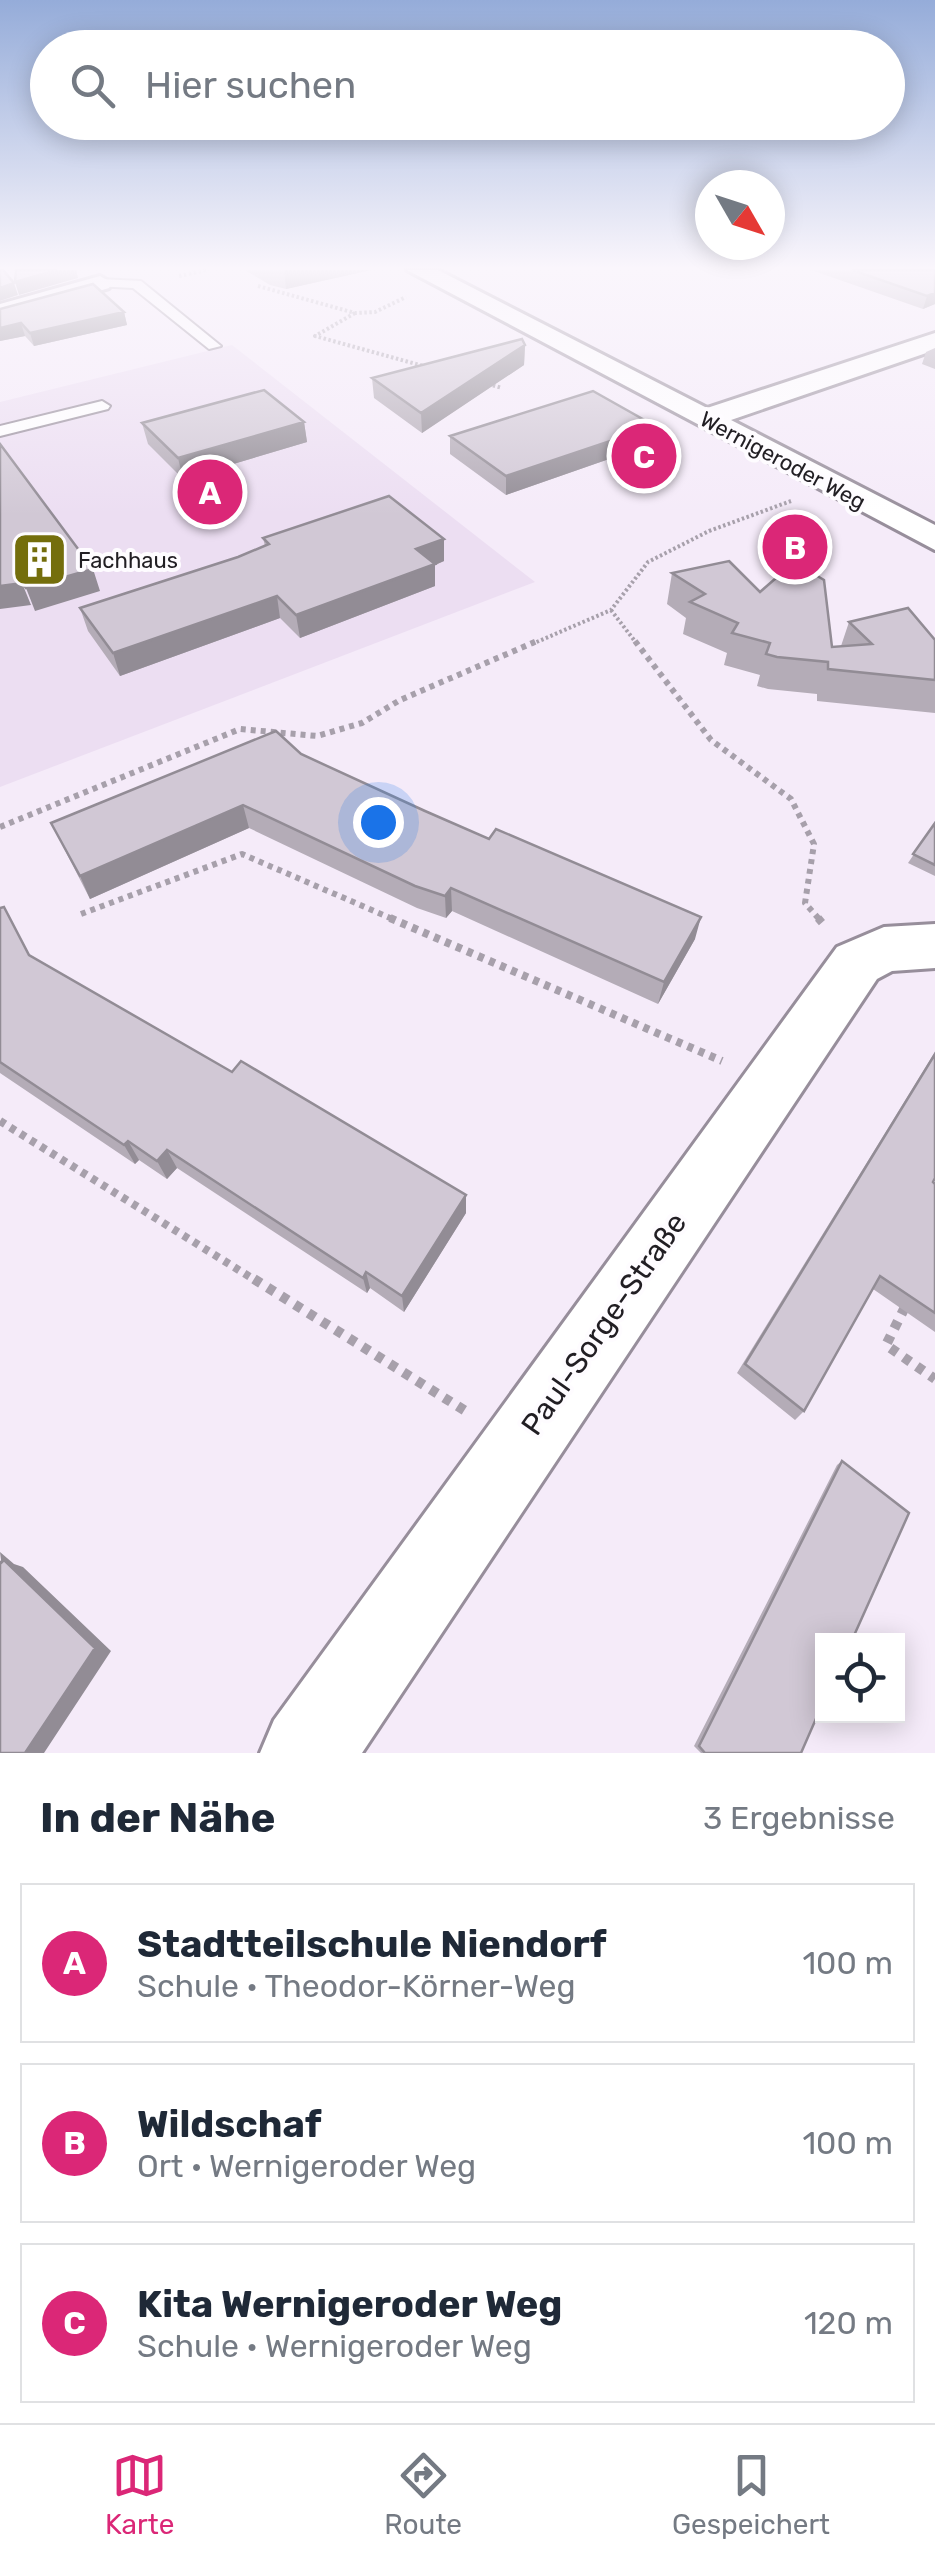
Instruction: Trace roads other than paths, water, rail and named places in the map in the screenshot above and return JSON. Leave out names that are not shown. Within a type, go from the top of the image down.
[{"type":"street","name":"Wernigeroder Weg","points":[[577,352],[935,539]]},
{"type":"street","points":[[705,418],[907,352]]},
{"type":"street","name":"Paul-Sorge-Straße","points":[[307,1753],[857,963],[884,949],[935,946]]},
{"type":"lane","points":[[0,431],[102,406]]},
{"type":"place","name":"Kita Wernigeroder Weg","points":[[644,456]]},
{"type":"place","name":"Stadtteilschule Niendorf","points":[[210,492]]},
{"type":"place","name":"Wildschaf","points":[[795,547]]},
{"type":"place","name":"Fachhaus","points":[[39,560]]}]
